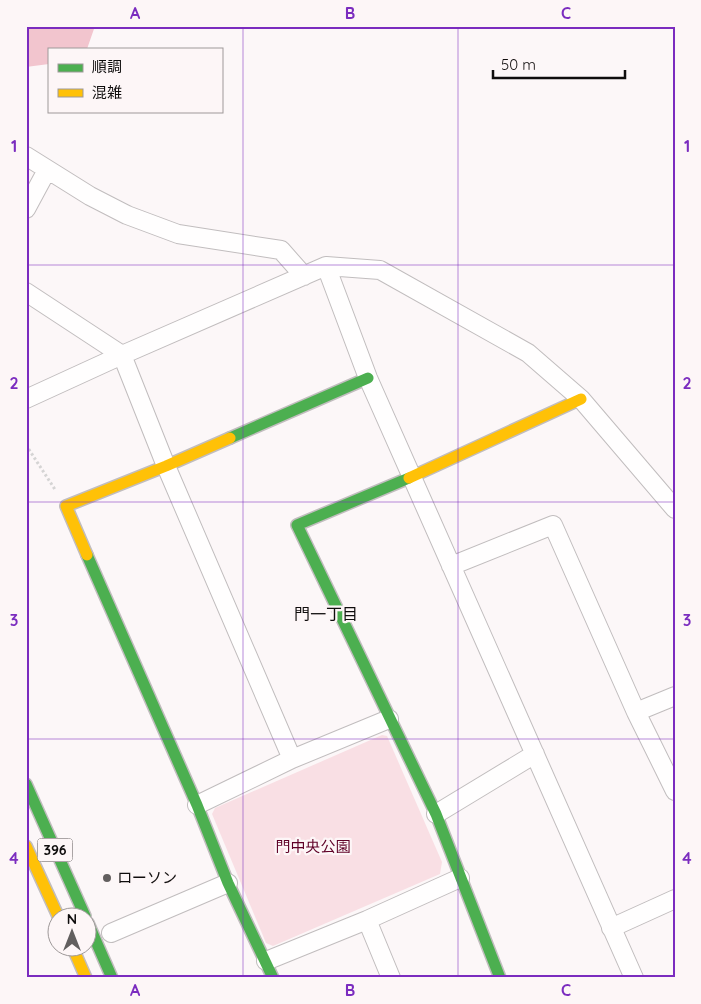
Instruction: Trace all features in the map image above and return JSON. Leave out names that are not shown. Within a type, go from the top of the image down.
[{"type":"main road","points":[[273,978],[228,883],[197,804],[66,506],[166,466],[368,378]]},
{"type":"main road","points":[[500,978],[436,814],[297,525],[412,477],[582,399]]},
{"type":"main road","name":"396","points":[[26,784],[81,906]]},
{"type":"main road","name":"396","points":[[26,846],[53,906]]},
{"type":"main road","points":[[98,946],[112,978]]},
{"type":"main road","points":[[76,956],[86,978]]},
{"type":"street","points":[[26,156],[90,196],[127,215],[178,234],[281,250],[304,276]]},
{"type":"street","points":[[26,209],[47,170]]},
{"type":"street","points":[[326,266],[368,378],[634,978]]},
{"type":"street","points":[[26,399],[326,266],[380,270],[528,353],[582,399],[675,509]]},
{"type":"street","points":[[26,292],[122,355],[166,466],[292,759]]},
{"type":"street","points":[[451,566],[553,525],[636,712],[675,791]]},
{"type":"street","points":[[636,712],[675,696]]},
{"type":"street","points":[[197,804],[292,759],[389,719]]},
{"type":"street","points":[[436,814],[535,754]]},
{"type":"street","points":[[266,961],[367,920],[460,878]]},
{"type":"street","points":[[111,933],[228,883]]},
{"type":"street","points":[[611,928],[675,899]]},
{"type":"street","points":[[367,920],[392,978]]},
{"type":"path","points":[[26,445],[66,506]]},
{"type":"green space","name":"門中央公園","points":[[382,735],[387,736],[442,862],[440,874],[273,946],[266,943],[212,814],[215,808]]},
{"type":"shaded area","points":[[26,26],[95,26],[87,48],[48,48],[48,64],[26,67]]},
{"type":"traffic: fast","points":[[230,438],[368,378]]},
{"type":"traffic: fast","points":[[409,478],[297,525],[436,814],[500,978]]},
{"type":"traffic: fast","points":[[87,555],[197,805],[228,883],[273,978]]},
{"type":"traffic: fast","points":[[26,784],[81,906]]},
{"type":"traffic: fast","points":[[98,946],[112,978]]},
{"type":"traffic: slow","points":[[409,478],[581,399]]},
{"type":"traffic: slow","points":[[87,555],[66,506],[230,438]]},
{"type":"traffic: slow","points":[[26,846],[53,906]]},
{"type":"traffic: slow","points":[[76,956],[86,978]]},
{"type":"place","name":"ローソン","points":[[107,878]]},
{"type":"district","name":"門一丁目","points":[[326,614]]}]
